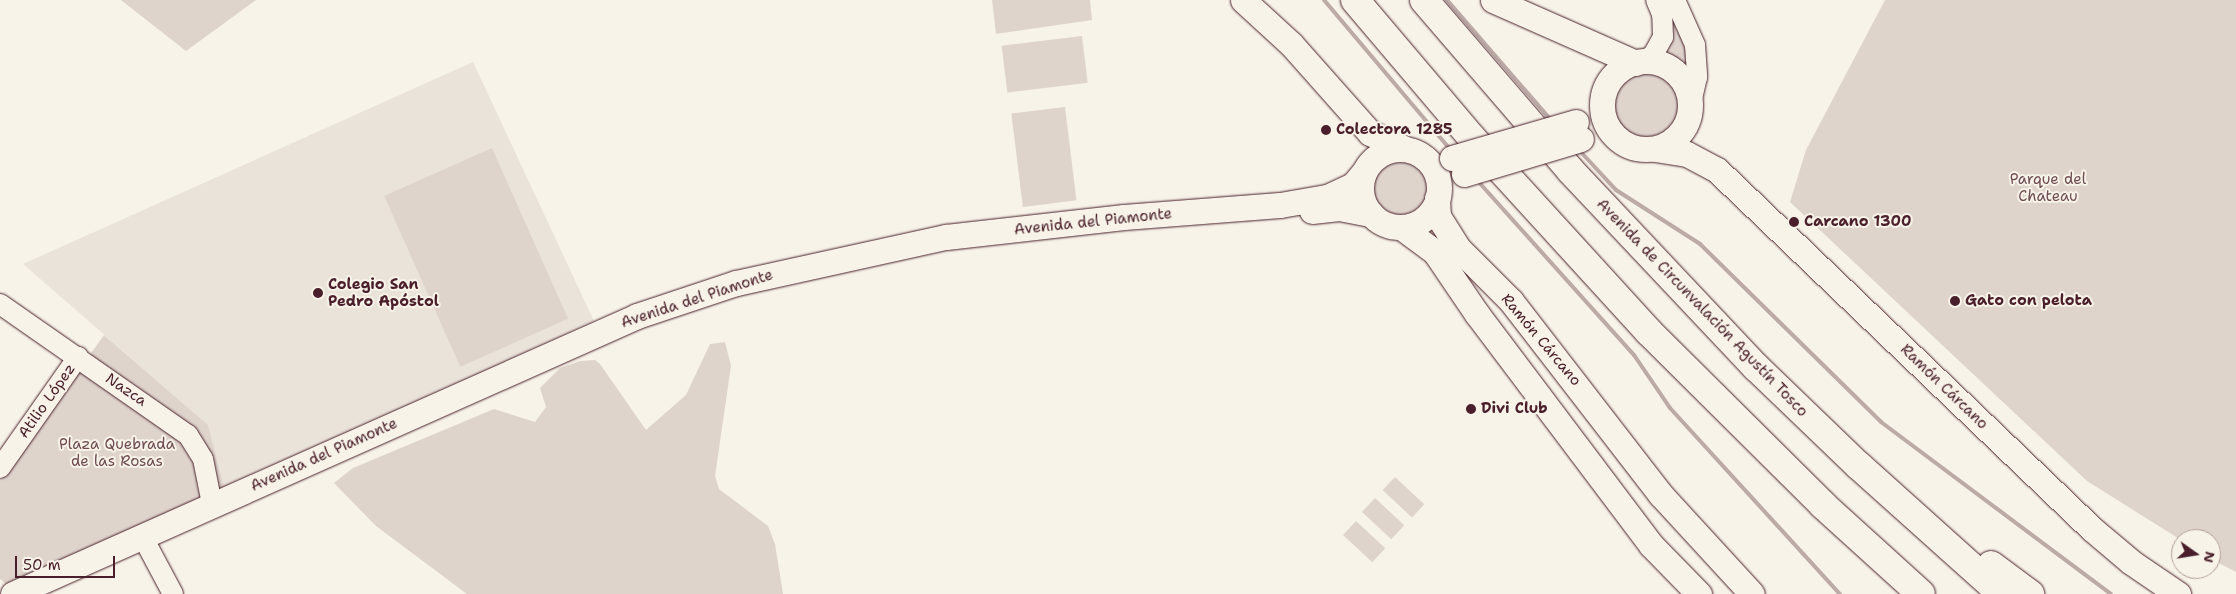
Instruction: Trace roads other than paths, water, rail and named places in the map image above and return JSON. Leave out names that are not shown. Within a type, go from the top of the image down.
[{"type":"highway","points":[[1355,0],[1471,137],[1594,274],[1754,439],[1921,594]]},
{"type":"highway","name":"Avenida de Circunvalación Agustín Tosco","points":[[1424,0],[1524,118],[1674,283],[1756,367],[1895,499],[2002,594]]},
{"type":"highway","points":[[1754,439],[1830,533],[1894,594]]},
{"type":"highway","points":[[1895,499],[1973,550],[2030,594]]},
{"type":"main road","points":[[1244,0],[1291,44],[1332,93],[1370,134],[1413,152],[1458,166],[1579,130],[1643,150],[1655,149],[1675,139],[1689,113],[1686,89],[1677,73],[1667,66],[1640,62],[1492,0]]},
{"type":"main road","points":[[1570,32],[1596,59],[1603,95],[1606,125],[1621,143]]},
{"type":"main road","points":[[1579,130],[1619,70],[1640,62]]},
{"type":"main road","points":[[1332,93],[1360,145],[1365,170],[1361,194],[1371,214],[1390,226],[1401,227],[1420,221],[1428,215],[1438,195],[1451,179],[1458,166]]},
{"type":"main road","name":"Ramón Cárcano","points":[[1689,113],[1717,170]]},
{"type":"main road","name":"Ramón Cárcano","points":[[1655,149],[1687,154],[1717,170],[2092,529],[2131,562],[2178,594]]},
{"type":"main road","points":[[1365,170],[1383,152],[1413,152],[1435,172],[1438,195]]},
{"type":"main road","name":"Avenida del Piamonte","points":[[11,594],[637,316],[736,283],[946,237],[1124,217],[1280,205],[1327,197],[1353,185],[1365,170]]},
{"type":"main road","name":"Ramón Cárcano","points":[[1438,195],[1438,216],[1454,242],[1511,301],[1661,495],[1752,594]]},
{"type":"main road","name":"Avenida del Piamonte","points":[[40,594],[497,394],[636,329],[765,286],[922,255],[1339,208],[1371,214]]},
{"type":"main road","points":[[1401,227],[1435,252],[1477,314],[1651,545],[1699,594]]},
{"type":"street","points":[[1640,62],[1653,55],[1663,37],[1662,14],[1656,0]]},
{"type":"street","points":[[1676,0],[1695,45],[1697,77],[1689,113]]},
{"type":"street","name":"Nazca","points":[[0,304],[188,435],[203,459],[212,504]]},
{"type":"street","name":"Atilio López","points":[[0,468],[78,357]]},
{"type":"street","points":[[144,549],[161,594]]},
{"type":"street","points":[[144,549],[173,594]]},
{"type":"street","points":[[0,587],[11,594]]},
{"type":"waterway","points":[[1324,0],[1450,149]]},
{"type":"waterway","points":[[1447,0],[1550,119]]},
{"type":"waterway","points":[[1579,150],[1616,190],[1700,244],[1881,422],[2111,594]]},
{"type":"waterway","points":[[1476,179],[1634,355],[1670,408],[1840,594]]},
{"type":"place","name":"Colectora 1285","points":[[1326,130]]},
{"type":"place","name":"Carcano 1300","points":[[1794,222]]},
{"type":"place","name":"Colegio San Pedro Apóstol","points":[[318,293]]},
{"type":"place","name":"Gato con pelota","points":[[1955,301]]},
{"type":"place","name":"Divi Club","points":[[1471,409]]},
{"type":"park label","name":"Parque del Chateau","points":[[2048,188]]},
{"type":"park label","name":"Plaza Quebrada de las Rosas","points":[[117,452]]}]
